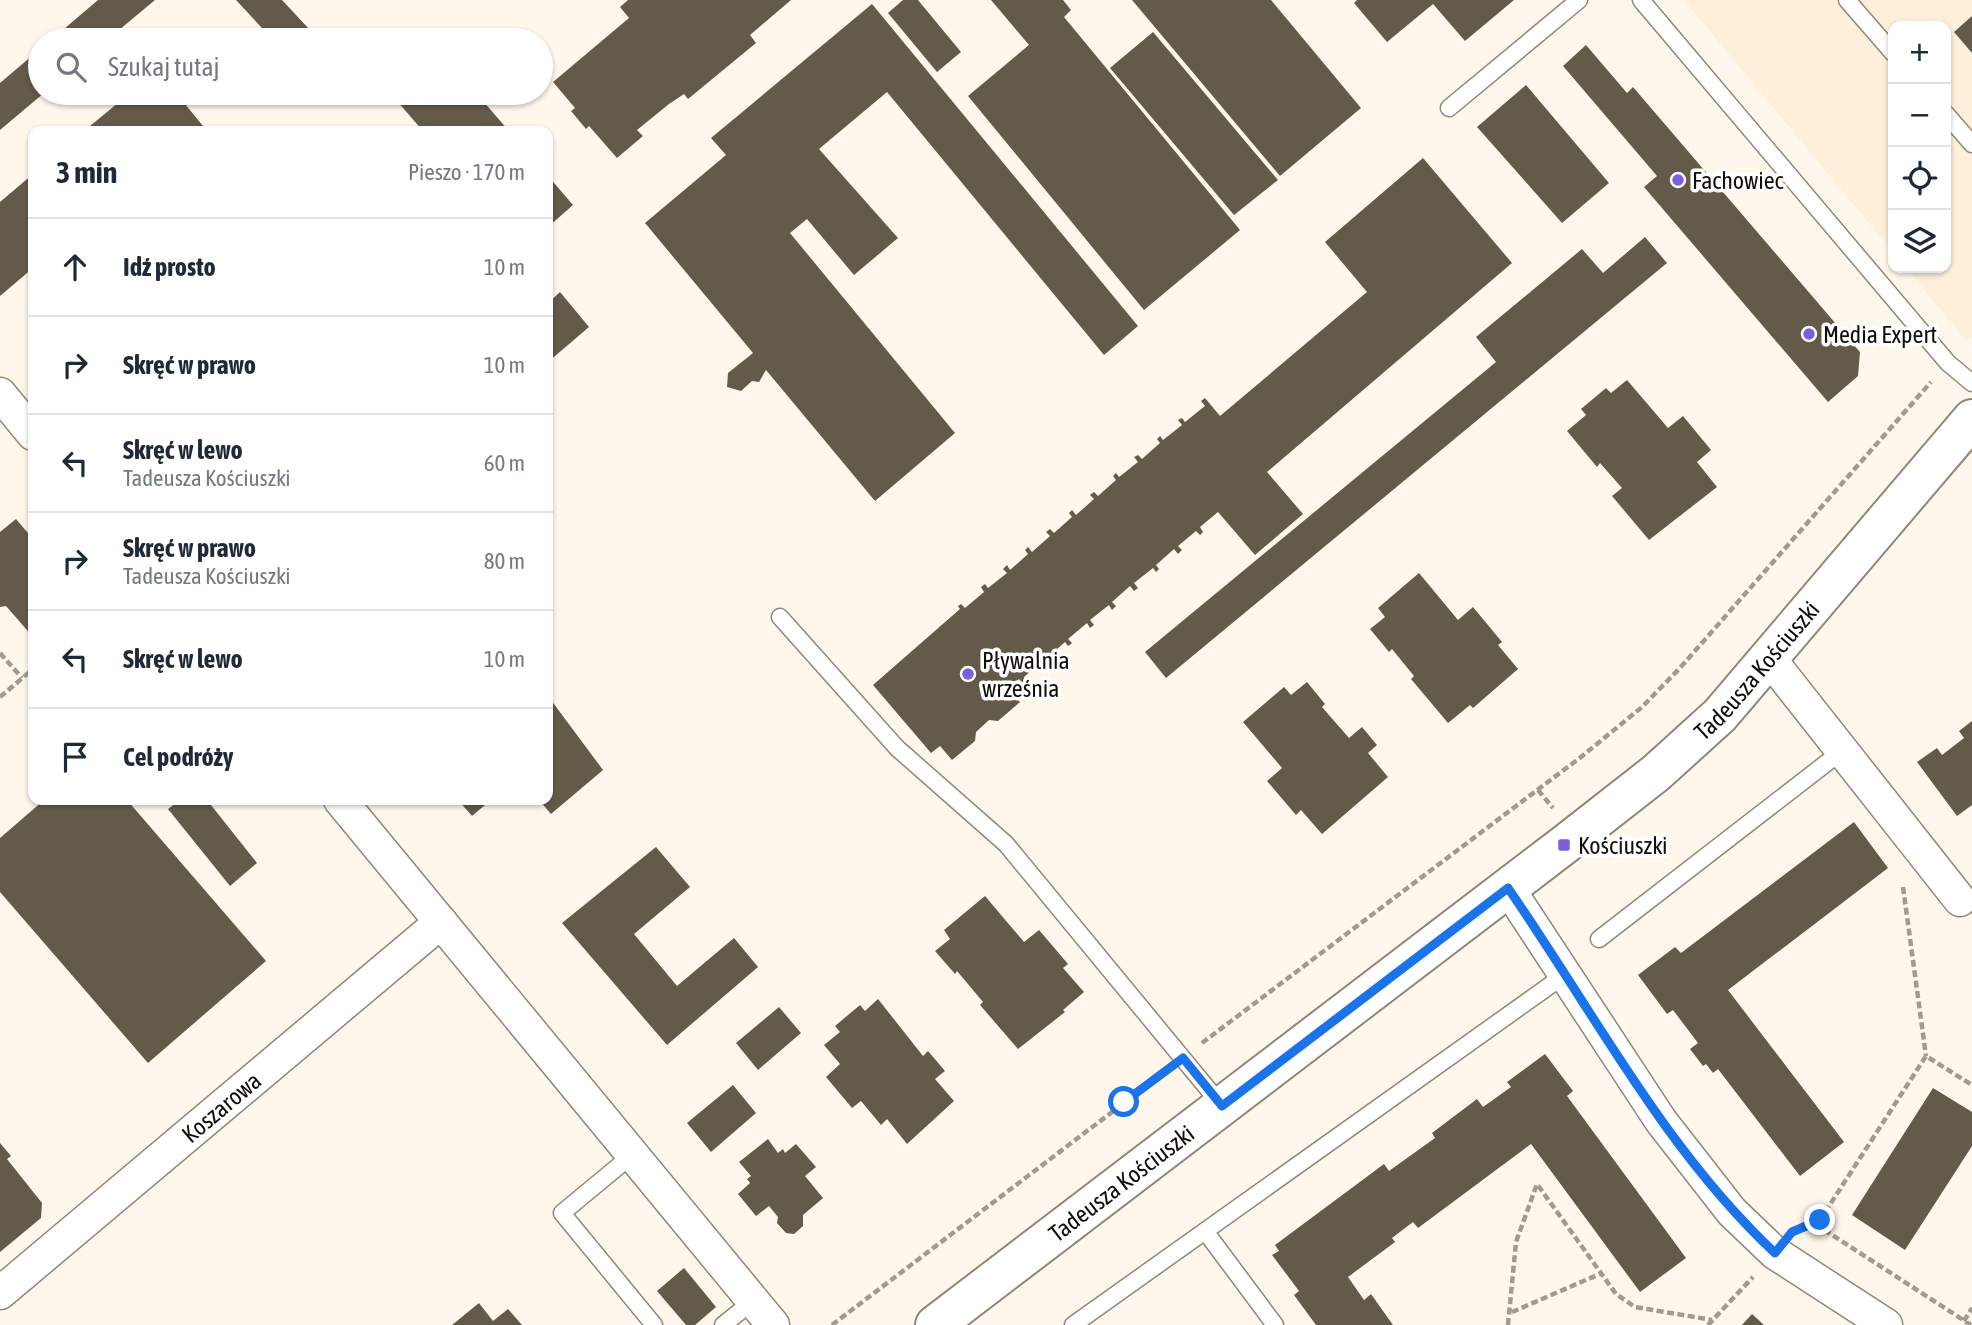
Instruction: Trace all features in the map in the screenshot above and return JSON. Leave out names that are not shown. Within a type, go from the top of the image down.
[{"type":"street","points":[[0,394],[28,428]]},
{"type":"street","name":"Tadeusza Kościuszki","points":[[934,1325],[1508,888],[1683,750],[1720,715],[1972,419]]},
{"type":"street","points":[[1769,658],[1842,751],[1968,902]]},
{"type":"street","points":[[344,805],[773,1325]]},
{"type":"street","points":[[1508,888],[1661,1121],[1732,1212],[1775,1253],[1886,1325]]},
{"type":"street","name":"Koszarowa","points":[[0,1293],[441,922]]},
{"type":"lane","points":[[1450,108],[1579,0]]},
{"type":"lane","points":[[1640,0],[1948,363],[1972,383]]},
{"type":"lane","points":[[1847,0],[1888,47]]},
{"type":"lane","points":[[1951,120],[1972,144]]},
{"type":"lane","points":[[780,617],[897,748],[1006,844],[1222,1106]]},
{"type":"lane","points":[[1599,939],[1842,751]]},
{"type":"lane","points":[[1073,1325],[1566,974]]},
{"type":"lane","points":[[632,1155],[562,1213],[654,1325]]},
{"type":"lane","points":[[1205,1231],[1275,1325]]},
{"type":"lane","points":[[723,1325],[753,1301]]},
{"type":"path","points":[[832,1325],[1538,790],[1642,707],[1680,668],[1948,363]]},
{"type":"path","points":[[0,653],[22,678]]},
{"type":"path","points":[[0,697],[28,673]]},
{"type":"path","points":[[1538,790],[1557,812]]},
{"type":"path","points":[[1708,1325],[1792,1232],[1820,1220],[1926,1056],[1902,878]]},
{"type":"path","points":[[1926,1056],[1972,1086]]},
{"type":"path","points":[[1508,1325],[1516,1242],[1537,1184],[1616,1294],[1634,1307],[1713,1320]]},
{"type":"path","points":[[1820,1220],[1826,1231],[1971,1325]]},
{"type":"path","points":[[1511,1312],[1602,1273]]},
{"type":"path","points":[[1964,1321],[1972,1308]]},
{"type":"shaded area","points":[[1684,0],[1972,0],[1972,336],[1967,342],[1910,273],[1951,273],[1951,21],[1888,21],[1888,246]]},
{"type":"building","points":[[98,0],[155,0],[121,28],[65,28]]},
{"type":"building","points":[[236,0],[282,0],[308,28],[262,28]]},
{"type":"building","points":[[628,0],[791,0],[750,35],[756,43],[688,99],[684,94],[637,130],[643,136],[617,158],[589,126],[586,129],[571,111],[575,108],[553,82],[629,18],[620,7]]},
{"type":"building","points":[[903,0],[918,0],[961,52],[937,72],[888,13]]},
{"type":"building","points":[[991,0],[1063,0],[1071,10],[1064,17],[1240,230],[1144,310],[968,96],[1029,45]]},
{"type":"building","points":[[1132,0],[1271,0],[1361,108],[1280,176]]},
{"type":"building","points":[[1357,0],[1514,0],[1465,41],[1433,4],[1387,42],[1354,3]]},
{"type":"building","points":[[872,4],[1138,326],[1104,355],[887,92],[819,149],[898,238],[854,275],[807,219],[790,233],[955,433],[875,501],[766,370],[759,382],[752,381],[741,391],[727,387],[728,373],[753,353],[645,223],[726,155],[711,138]]},
{"type":"building","points":[[1972,16],[1972,53],[1954,32]]},
{"type":"building","points":[[1153,32],[1278,180],[1234,215],[1110,68]]},
{"type":"building","points":[[1586,45],[1627,93],[1633,87],[1860,352],[1858,376],[1828,402],[1644,187],[1657,176],[1563,66]]},
{"type":"building","points":[[28,59],[30,105],[0,130],[0,83]]},
{"type":"building","points":[[1526,85],[1609,183],[1562,223],[1477,127]]},
{"type":"building","points":[[115,105],[186,105],[203,126],[90,126]]},
{"type":"building","points":[[400,105],[486,105],[505,126],[419,126]]},
{"type":"building","points":[[1423,158],[1512,263],[1267,472],[1303,514],[1255,555],[1218,512],[1200,527],[1203,532],[1200,535],[1196,531],[1178,546],[1182,550],[1178,554],[1174,549],[1156,565],[1159,569],[1156,572],[1153,568],[1134,583],[1138,588],[1134,591],[1130,586],[1112,602],[1116,606],[1112,610],[1109,605],[1090,620],[1094,625],[1090,628],[1087,623],[1068,639],[1072,643],[1068,646],[1065,642],[1047,658],[1050,662],[1047,665],[1043,660],[1024,677],[1027,682],[1024,685],[1019,679],[1008,688],[1020,702],[998,721],[989,720],[976,732],[975,741],[952,760],[940,746],[931,753],[873,685],[960,609],[958,606],[961,604],[965,608],[984,592],[981,587],[985,584],[988,588],[1007,573],[1003,569],[1007,565],[1010,570],[1028,554],[1025,550],[1028,547],[1032,552],[1050,536],[1046,532],[1050,529],[1054,533],[1072,517],[1069,513],[1072,510],[1076,515],[1094,499],[1090,495],[1094,492],[1098,496],[1116,480],[1113,476],[1116,473],[1119,477],[1138,462],[1134,457],[1138,455],[1142,459],[1160,443],[1157,439],[1160,436],[1163,440],[1182,425],[1178,420],[1182,418],[1185,422],[1205,406],[1201,401],[1205,398],[1220,416],[1367,292],[1325,242]]},
{"type":"building","points":[[28,178],[28,272],[0,296],[0,202]]},
{"type":"building","points":[[553,182],[573,205],[553,223]]},
{"type":"building","points":[[1645,237],[1667,263],[1166,678],[1145,652],[1496,362],[1476,337],[1582,249],[1603,273]]},
{"type":"building","points":[[560,292],[589,327],[553,358],[553,298]]},
{"type":"building","points":[[1627,380],[1668,428],[1683,416],[1711,450],[1697,462],[1717,487],[1649,540],[1612,496],[1622,488],[1600,463],[1597,467],[1567,431],[1586,415],[1581,409],[1606,388],[1611,393]]},
{"type":"building","points":[[16,519],[28,533],[28,631],[6,606],[0,607],[0,532]]},
{"type":"building","points":[[1419,573],[1458,620],[1473,607],[1502,642],[1498,645],[1518,669],[1473,708],[1470,705],[1448,723],[1411,679],[1414,676],[1392,649],[1389,652],[1370,629],[1385,617],[1378,608]]},
{"type":"building","points":[[1307,682],[1325,704],[1322,707],[1349,738],[1362,727],[1377,745],[1368,753],[1388,777],[1322,834],[1301,810],[1296,815],[1267,781],[1282,768],[1243,722],[1284,687],[1291,695]]},
{"type":"building","points":[[553,703],[603,770],[551,814],[543,805],[553,805]]},
{"type":"building","points":[[1972,721],[1972,805],[1957,816],[1917,762],[1937,748],[1942,755],[1964,738],[1959,731]]},
{"type":"building","points":[[38,805],[131,805],[266,961],[148,1063],[0,892],[0,838]]},
{"type":"building","points":[[173,805],[211,805],[257,863],[230,886],[168,809]]},
{"type":"building","points":[[462,805],[485,805],[472,816]]},
{"type":"building","points":[[1854,822],[1888,868],[1728,990],[1844,1142],[1800,1176],[1718,1069],[1713,1073],[1706,1064],[1703,1066],[1690,1049],[1698,1043],[1673,1010],[1667,1014],[1638,975],[1675,947],[1681,953]]},
{"type":"building","points":[[656,847],[690,887],[634,934],[677,986],[734,938],[758,967],[667,1045],[562,923]]},
{"type":"building","points":[[985,896],[1024,942],[1039,930],[1068,964],[1063,968],[1084,992],[1063,1010],[1065,1012],[1018,1049],[980,1005],[983,1002],[957,971],[955,974],[935,951],[950,939],[944,930]]},
{"type":"building","points":[[878,999],[923,1056],[928,1051],[945,1071],[935,1079],[954,1101],[907,1144],[887,1119],[881,1125],[861,1101],[852,1108],[826,1077],[840,1064],[824,1045],[840,1032],[835,1026],[860,1005],[865,1011]]},
{"type":"building","points":[[779,1007],[801,1033],[758,1070],[736,1043]]},
{"type":"building","points":[[1545,1054],[1573,1091],[1567,1096],[1686,1258],[1640,1292],[1531,1144],[1418,1228],[1413,1222],[1392,1238],[1395,1242],[1348,1277],[1364,1300],[1371,1294],[1393,1325],[1316,1325],[1294,1295],[1299,1291],[1272,1255],[1279,1251],[1275,1245],[1384,1164],[1389,1171],[1435,1138],[1432,1133],[1477,1099],[1483,1107],[1511,1087],[1507,1082]]},
{"type":"building","points":[[733,1085],[756,1113],[711,1152],[687,1123]]},
{"type":"building","points":[[1933,1088],[1972,1112],[1972,1146],[1905,1250],[1852,1215]]},
{"type":"building","points":[[768,1139],[778,1153],[783,1149],[785,1153],[796,1144],[816,1167],[805,1176],[823,1198],[803,1215],[803,1226],[794,1234],[786,1233],[777,1223],[778,1217],[769,1206],[756,1216],[738,1194],[750,1183],[747,1179],[751,1176],[739,1162]]},
{"type":"building","points":[[0,1143],[11,1156],[7,1159],[42,1203],[41,1218],[0,1252]]},
{"type":"building","points":[[684,1268],[716,1307],[695,1325],[686,1325],[657,1291]]},
{"type":"building","points":[[479,1303],[493,1321],[508,1309],[522,1325],[452,1325]]},
{"type":"building","points":[[1752,1314],[1764,1325],[1742,1325]]},
{"type":"place","name":"Fachowiec","points":[[1678,180]]},
{"type":"place","name":"Media Expert","points":[[1809,334]]},
{"type":"place","name":"Pływalnia września","points":[[968,674]]},
{"type":"place","name":"Kościuszki","points":[[1564,845]]},
{"type":"route","points":[[1124,1102],[1183,1058],[1222,1106],[1508,888],[1661,1121],[1732,1212],[1775,1253],[1792,1232],[1820,1220]]}]
